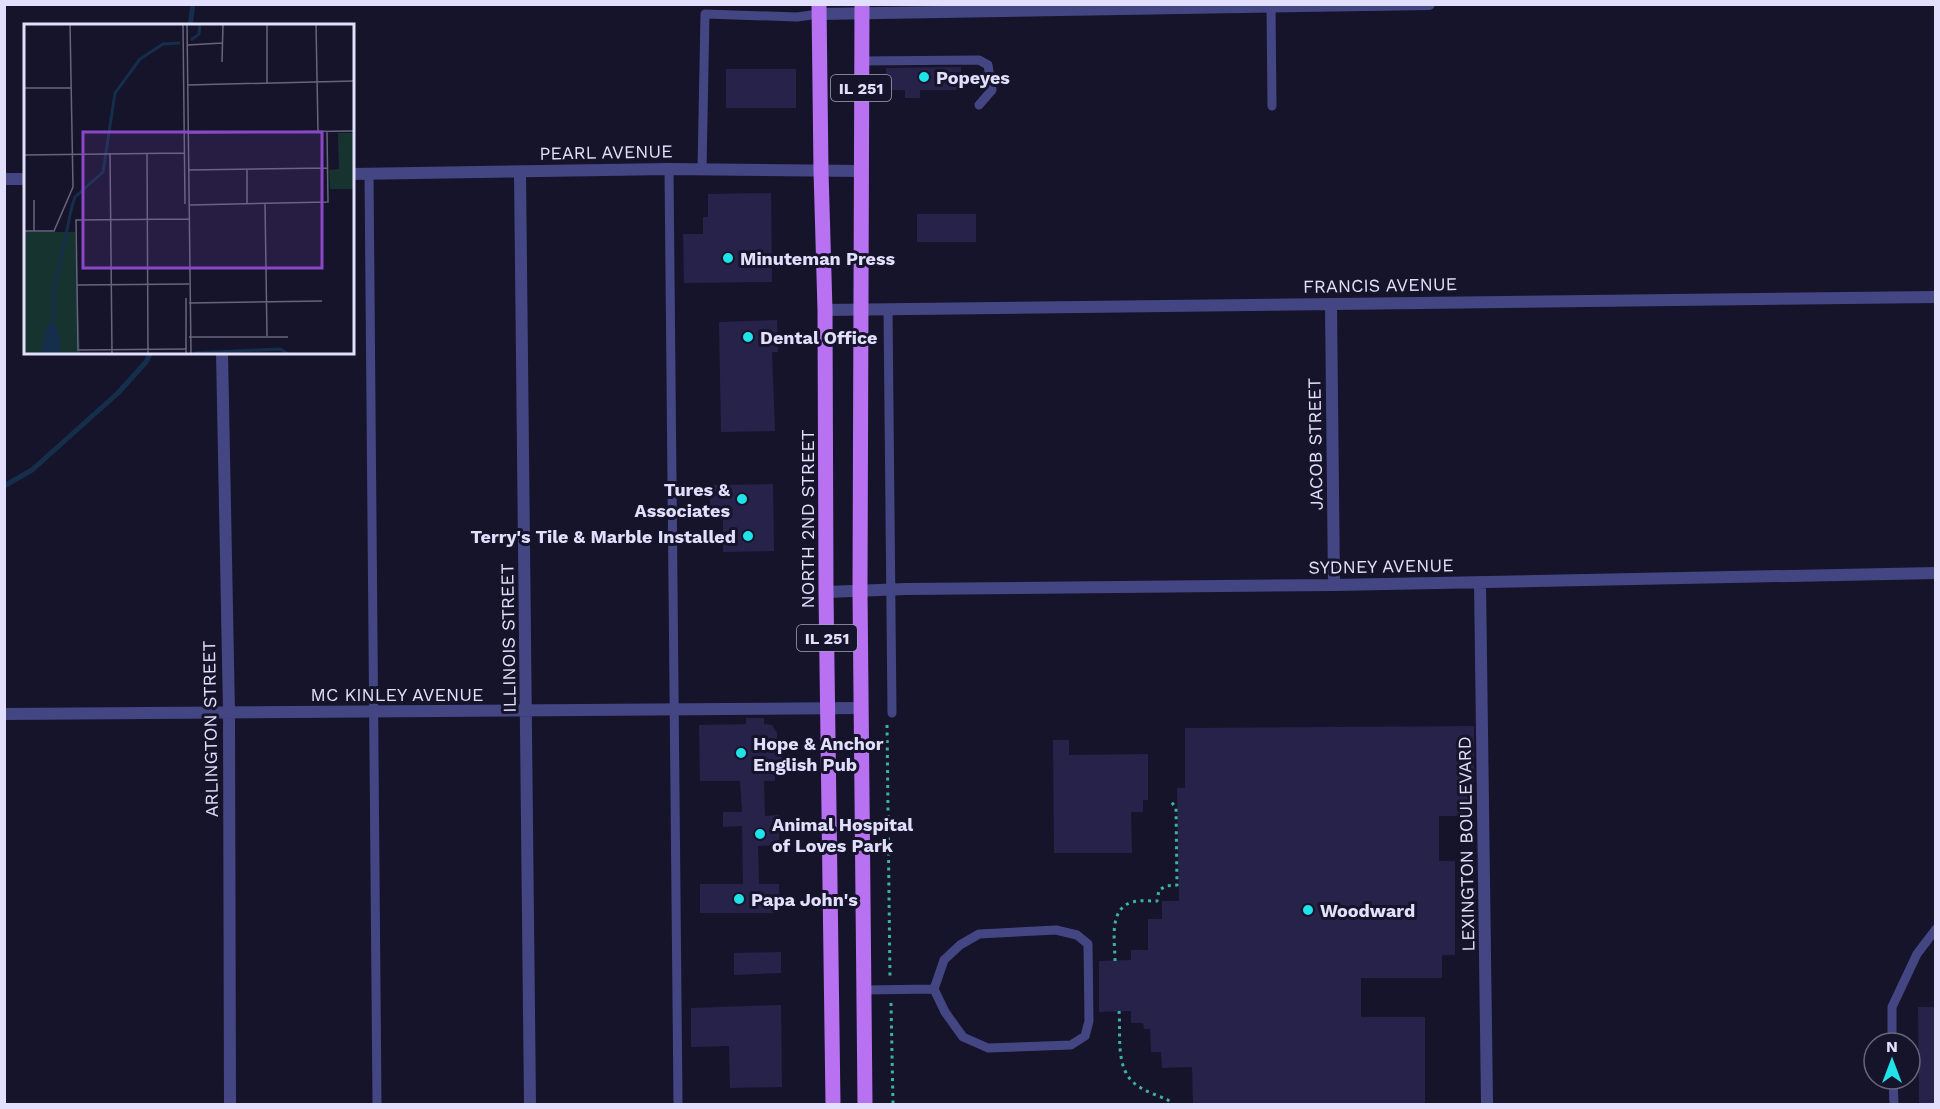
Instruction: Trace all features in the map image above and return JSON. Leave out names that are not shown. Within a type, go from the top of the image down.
[{"type":"main road","name":"NORTH 2ND STREET","points":[[819,9],[825,310],[826,592],[834,1104]]},
{"type":"main road","name":"IL 251","points":[[862,9],[860,591],[865,1104]]},
{"type":"street","points":[[819,9],[1429,4]]},
{"type":"street","name":"PEARL AVENUE","points":[[354,174],[669,169],[861,171]]},
{"type":"street","name":"ILLINOIS STREET","points":[[520,172],[530,1104]]},
{"type":"street","points":[[4,179],[24,179]]},
{"type":"street","name":"FRANCIS AVENUE","points":[[825,310],[1935,297]]},
{"type":"street","name":"JACOB STREET","points":[[1331,304],[1334,585]]},
{"type":"street","name":"ARLINGTON STREET","points":[[222,354],[229,712],[230,1104]]},
{"type":"street","name":"SYDNEY AVENUE","points":[[826,592],[1935,573]]},
{"type":"street","name":"LEXINGTON BOULEVARD","points":[[1480,582],[1487,1104]]},
{"type":"street","name":"MC KINLEY AVENUE","points":[[4,714],[861,708]]},
{"type":"lane","points":[[1271,7],[1272,106]]},
{"type":"lane","points":[[702,170],[705,14],[797,17],[819,9]]},
{"type":"lane","points":[[861,61],[979,60],[988,65],[992,90],[979,105]]},
{"type":"lane","points":[[669,169],[678,1104]]},
{"type":"lane","points":[[369,173],[377,1104]]},
{"type":"lane","points":[[888,310],[892,714]]},
{"type":"lane","points":[[1892,1031],[1892,1007],[1917,954],[1935,929]]},
{"type":"lane","points":[[1056,930],[1077,935],[1088,944],[1089,1021],[1085,1036],[1071,1045],[988,1048],[963,1037],[945,1011],[934,989],[944,960],[960,945],[979,934],[1056,930]]},
{"type":"lane","points":[[864,990],[934,989]]},
{"type":"path","points":[[887,725],[893,1104]]},
{"type":"path","points":[[1115,961],[1115,918],[1121,908],[1132,902],[1157,901],[1159,890],[1166,886],[1177,885],[1176,808],[1170,800]]},
{"type":"path","points":[[1119,1011],[1121,1056],[1128,1077],[1136,1085],[1172,1104]]},
{"type":"building","name":"Popeyes","points":[[961,67],[961,90],[920,90],[920,98],[905,98],[905,90],[887,90],[886,68]]},
{"type":"building","points":[[726,69],[796,69],[796,108],[726,108]]},
{"type":"building","name":"Minuteman Press","points":[[771,193],[772,282],[684,283],[683,234],[703,234],[703,217],[708,217],[708,194]]},
{"type":"building","points":[[917,214],[976,214],[976,242],[917,242]]},
{"type":"building","points":[[777,320],[778,352],[772,352],[775,431],[721,432],[719,322]]},
{"type":"building","points":[[773,484],[774,551],[723,552],[723,513],[710,513],[710,485]]},
{"type":"building","points":[[746,718],[764,718],[764,724],[772,725],[777,733],[777,750],[782,753],[782,760],[785,760],[784,774],[775,774],[775,781],[764,781],[765,816],[779,815],[779,845],[758,846],[759,884],[779,884],[779,913],[700,913],[700,884],[743,884],[742,826],[723,827],[723,812],[742,812],[740,781],[700,781],[699,725],[746,724]]},
{"type":"building","name":"Woodward","points":[[1474,726],[1474,816],[1439,816],[1439,861],[1455,861],[1455,955],[1442,955],[1442,978],[1361,978],[1361,1017],[1425,1017],[1425,1104],[1193,1104],[1192,1067],[1162,1068],[1161,1052],[1151,1052],[1150,1029],[1144,1029],[1143,1023],[1131,1023],[1131,1011],[1099,1012],[1099,961],[1131,960],[1131,950],[1148,950],[1148,919],[1162,919],[1162,901],[1179,901],[1177,788],[1185,788],[1185,728]]},
{"type":"building","points":[[1053,740],[1069,740],[1069,755],[1148,754],[1148,800],[1143,800],[1143,812],[1131,812],[1132,853],[1054,853]]},
{"type":"building","points":[[781,952],[781,973],[734,975],[734,953]]},
{"type":"building","points":[[781,1005],[782,1087],[730,1088],[729,1046],[691,1047],[691,1008]]},
{"type":"building","points":[[1918,1007],[1935,1007],[1935,1104],[1919,1104],[1919,1091],[1922,1091],[1922,1031],[1918,1031]]},
{"type":"waterway","points":[[190,24],[193,4]]},
{"type":"waterway","points":[[4,486],[32,470],[118,393],[146,362],[150,354]]},
{"type":"place","name":"Popeyes","points":[[924,77]]},
{"type":"place","name":"Minuteman Press","points":[[728,258]]},
{"type":"place","name":"Dental Office","points":[[748,337]]},
{"type":"place","name":"Tures & Associates","points":[[742,499]]},
{"type":"place","name":"Terry's Tile & Marble Installed","points":[[748,536]]},
{"type":"place","name":"Hope & Anchor English Pub","points":[[741,753]]},
{"type":"place","name":"Animal Hospital of Loves Park","points":[[760,834]]},
{"type":"place","name":"Papa John's","points":[[739,899]]},
{"type":"place","name":"Woodward","points":[[1308,910]]}]
